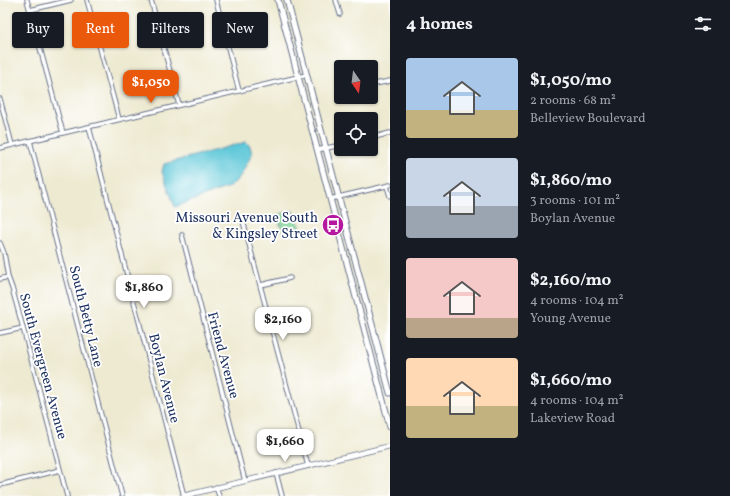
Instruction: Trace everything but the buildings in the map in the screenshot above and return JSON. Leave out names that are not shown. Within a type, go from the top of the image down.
[{"type":"main road","points":[[278,0],[390,427]]},
{"type":"main road","points":[[287,0],[390,393]]},
{"type":"street","points":[[27,0],[63,133]]},
{"type":"street","points":[[30,10],[72,0]]},
{"type":"street","points":[[87,0],[119,119]]},
{"type":"street","points":[[151,0],[178,105]]},
{"type":"street","points":[[216,0],[239,91]]},
{"type":"street","points":[[336,0],[340,14]]},
{"type":"street","points":[[0,148],[306,75]]},
{"type":"street","points":[[378,83],[390,81]]},
{"type":"street","points":[[0,99],[12,145]]},
{"type":"street","name":"Boylan Avenue","points":[[89,127],[183,496]]},
{"type":"street","points":[[378,136],[390,133]]},
{"type":"street","name":"South Betty Lane","points":[[30,141],[122,496]]},
{"type":"street","points":[[318,150],[334,146]]},
{"type":"street","points":[[330,199],[389,185],[390,196]]},
{"type":"street","points":[[243,221],[308,466]]},
{"type":"street","name":"Friend Avenue","points":[[182,235],[246,480]]},
{"type":"street","name":"South Evergreen Avenue","points":[[0,243],[4,253],[8,277],[23,328],[67,496]]},
{"type":"street","points":[[0,279],[8,277]]},
{"type":"street","points":[[260,285],[290,278]]},
{"type":"street","points":[[0,333],[23,328]]},
{"type":"street","points":[[183,496],[390,446]]},
{"type":"street","points":[[0,485],[60,470]]},
{"type":"street","points":[[276,473],[282,496]]},
{"type":"street","points":[[216,488],[219,496]]},
{"type":"green space","points":[[293,211],[302,230],[285,235],[276,215]]},
{"type":"water","points":[[246,142],[250,146],[252,154],[241,175],[231,186],[175,207],[162,172],[164,164]]},
{"type":"place","name":"Missouri Avenue South & Kingsley Street","points":[[333,225]]}]
